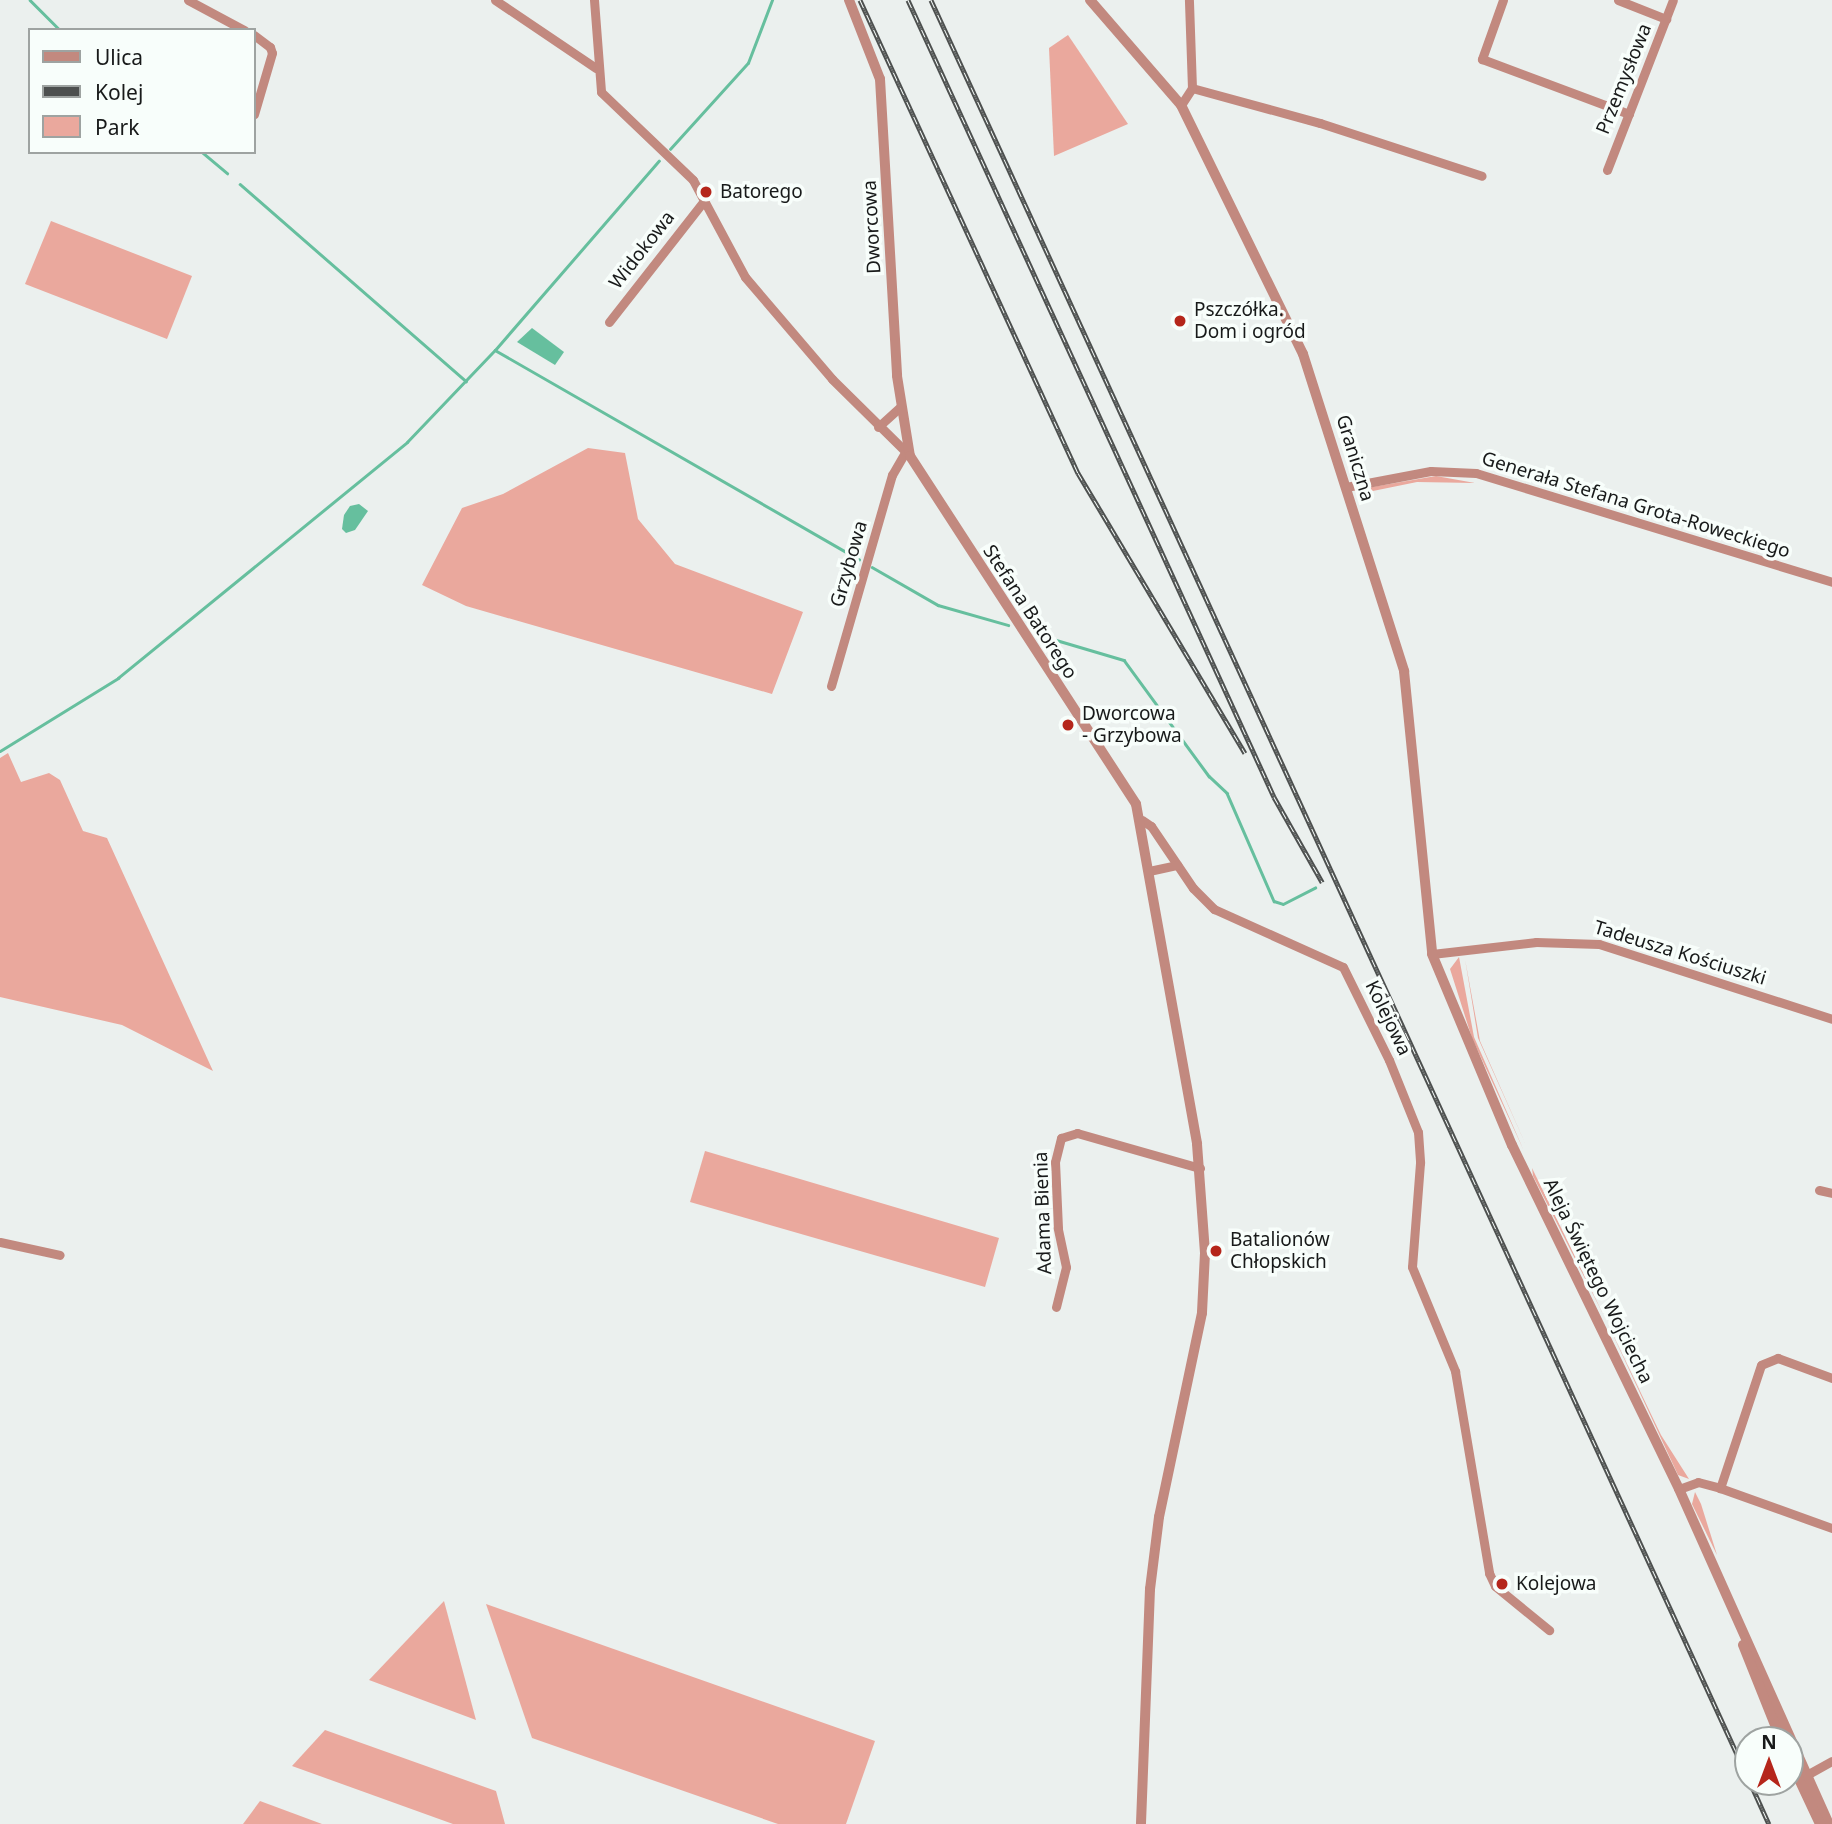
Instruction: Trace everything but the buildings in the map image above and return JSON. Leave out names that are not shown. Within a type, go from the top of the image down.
[{"type":"street","points":[[188,0],[240,28]]},
{"type":"street","points":[[495,0],[596,68]]},
{"type":"street","name":"Stefana Batorego","points":[[594,0],[596,68],[601,92],[693,180],[745,278],[877,427],[907,455],[1136,804],[1142,820],[1152,827],[1177,865],[1214,909],[1343,967]]},
{"type":"street","name":"Dworcowa","points":[[849,0],[880,79],[900,407],[907,455]]},
{"type":"street","name":"Graniczna","points":[[1090,0],[1181,105],[1303,354],[1404,671],[1432,954]]},
{"type":"street","points":[[1181,105],[1192,88],[1189,0]]},
{"type":"street","points":[[1503,0],[1482,59],[1629,114]]},
{"type":"street","points":[[1618,0],[1666,19]]},
{"type":"street","name":"Przemysłowa","points":[[1606,170],[1673,0]]},
{"type":"street","points":[[256,36],[270,47],[272,53],[256,107]]},
{"type":"street","points":[[1192,88],[1320,122],[1482,176]]},
{"type":"street","name":"Widokowa","points":[[609,322],[704,201]]},
{"type":"street","points":[[877,427],[900,407]]},
{"type":"street","name":"Grzybowa","points":[[831,686],[892,475],[907,455]]},
{"type":"street","name":"Generała Stefana Grota-Roweckiego","points":[[1346,487],[1431,471],[1476,473],[1832,582]]},
{"type":"street","points":[[1141,1824],[1150,1589],[1160,1517],[1202,1312],[1200,1168],[1142,820]]},
{"type":"street","points":[[1149,872],[1177,865]]},
{"type":"street","name":"Tadeusza Kościuszki","points":[[1432,954],[1536,942],[1599,944],[1832,1019]]},
{"type":"street","name":"Aleja Świętego Wojciecha","points":[[1432,954],[1512,1145],[1679,1489],[1781,1726]]},
{"type":"street","name":"Kolejowa","points":[[1343,967],[1390,1060],[1418,1132],[1421,1156],[1412,1267],[1455,1371],[1489,1573],[1495,1586],[1549,1630]]},
{"type":"street","name":"Adama Bienia","points":[[1056,1307],[1066,1267],[1058,1228],[1055,1162],[1061,1139],[1077,1133],[1200,1168]]},
{"type":"street","points":[[1819,1189],[1832,1194]]},
{"type":"street","points":[[0,1242],[60,1255]]},
{"type":"street","points":[[1720,1488],[1761,1365],[1778,1358],[1832,1378]]},
{"type":"street","points":[[1679,1489],[1698,1482],[1832,1528]]},
{"type":"street","name":"Aleja Świętego Wojciecha","points":[[1737,1622],[1752,1676],[1775,1726]]},
{"type":"street","points":[[1804,1776],[1832,1761]]},
{"type":"street","name":"Aleja Świętego Wojciecha","points":[[1804,1780],[1829,1824]]},
{"type":"street","name":"Aleja Świętego Wojciecha","points":[[1804,1782],[1820,1824]]},
{"type":"green space","points":[[1068,35],[1128,124],[1054,156],[1049,48]]},
{"type":"green space","points":[[51,221],[192,276],[167,339],[25,284]]},
{"type":"green space","points":[[588,448],[625,453],[638,519],[675,564],[803,612],[772,694],[466,606],[422,585],[462,508],[503,494]]},
{"type":"green space","points":[[1436,476],[1475,483],[1417,482],[1368,492],[1372,487]]},
{"type":"green space","points":[[8,753],[21,782],[49,773],[60,780],[83,831],[107,838],[213,1071],[122,1025],[0,997],[0,758]]},
{"type":"green space","points":[[1459,957],[1474,1037],[1524,1151],[1472,1038],[1450,969]]},
{"type":"green space","points":[[1465,959],[1480,1041],[1529,1152],[1478,1038]]},
{"type":"green space","points":[[705,1151],[999,1238],[985,1287],[690,1202]]},
{"type":"green space","points":[[1532,1168],[1604,1316],[1533,1176]]},
{"type":"green space","points":[[1607,1322],[1661,1435],[1689,1479],[1678,1475]]},
{"type":"green space","points":[[1695,1492],[1701,1504],[1717,1555],[1692,1504]]},
{"type":"green space","points":[[444,1601],[476,1720],[369,1680]]},
{"type":"green space","points":[[486,1604],[875,1741],[846,1824],[778,1824],[532,1738]]},
{"type":"green space","points":[[325,1730],[496,1791],[505,1824],[453,1824],[292,1766]]},
{"type":"green space","points":[[260,1801],[322,1824],[243,1824]]},
{"type":"shaded area","points":[[532,328],[564,352],[555,365],[517,342]]},
{"type":"shaded area","points":[[359,504],[368,511],[355,530],[346,533],[342,529],[344,515],[350,506]]},
{"type":"waterway","points":[[30,0],[58,28]]},
{"type":"waterway","points":[[670,149],[748,63],[772,0]]},
{"type":"waterway","points":[[204,154],[227,173]]},
{"type":"waterway","points":[[495,350],[659,161]]},
{"type":"waterway","points":[[240,184],[466,381]]},
{"type":"waterway","points":[[0,751],[118,678],[407,442],[495,350],[859,559]]},
{"type":"waterway","points":[[872,567],[938,605],[1008,625]]},
{"type":"waterway","points":[[1036,634],[1124,660],[1209,776],[1227,793],[1274,901],[1283,904],[1315,888]]},
{"type":"railway","points":[[860,0],[1078,473],[1245,753]]},
{"type":"railway","points":[[908,0],[1274,797],[1322,882]]},
{"type":"railway","points":[[931,0],[1734,1748]]},
{"type":"railway","points":[[1756,1796],[1769,1824]]},
{"type":"place","name":"Batorego","points":[[706,192]]},
{"type":"place","name":"Pszczółka. Dom i ogród","points":[[1180,321]]},
{"type":"place","name":"Dworcowa - Grzybowa","points":[[1068,725]]},
{"type":"place","name":"Batalionów Chłopskich","points":[[1216,1251]]},
{"type":"place","name":"Kolejowa","points":[[1502,1584]]}]
